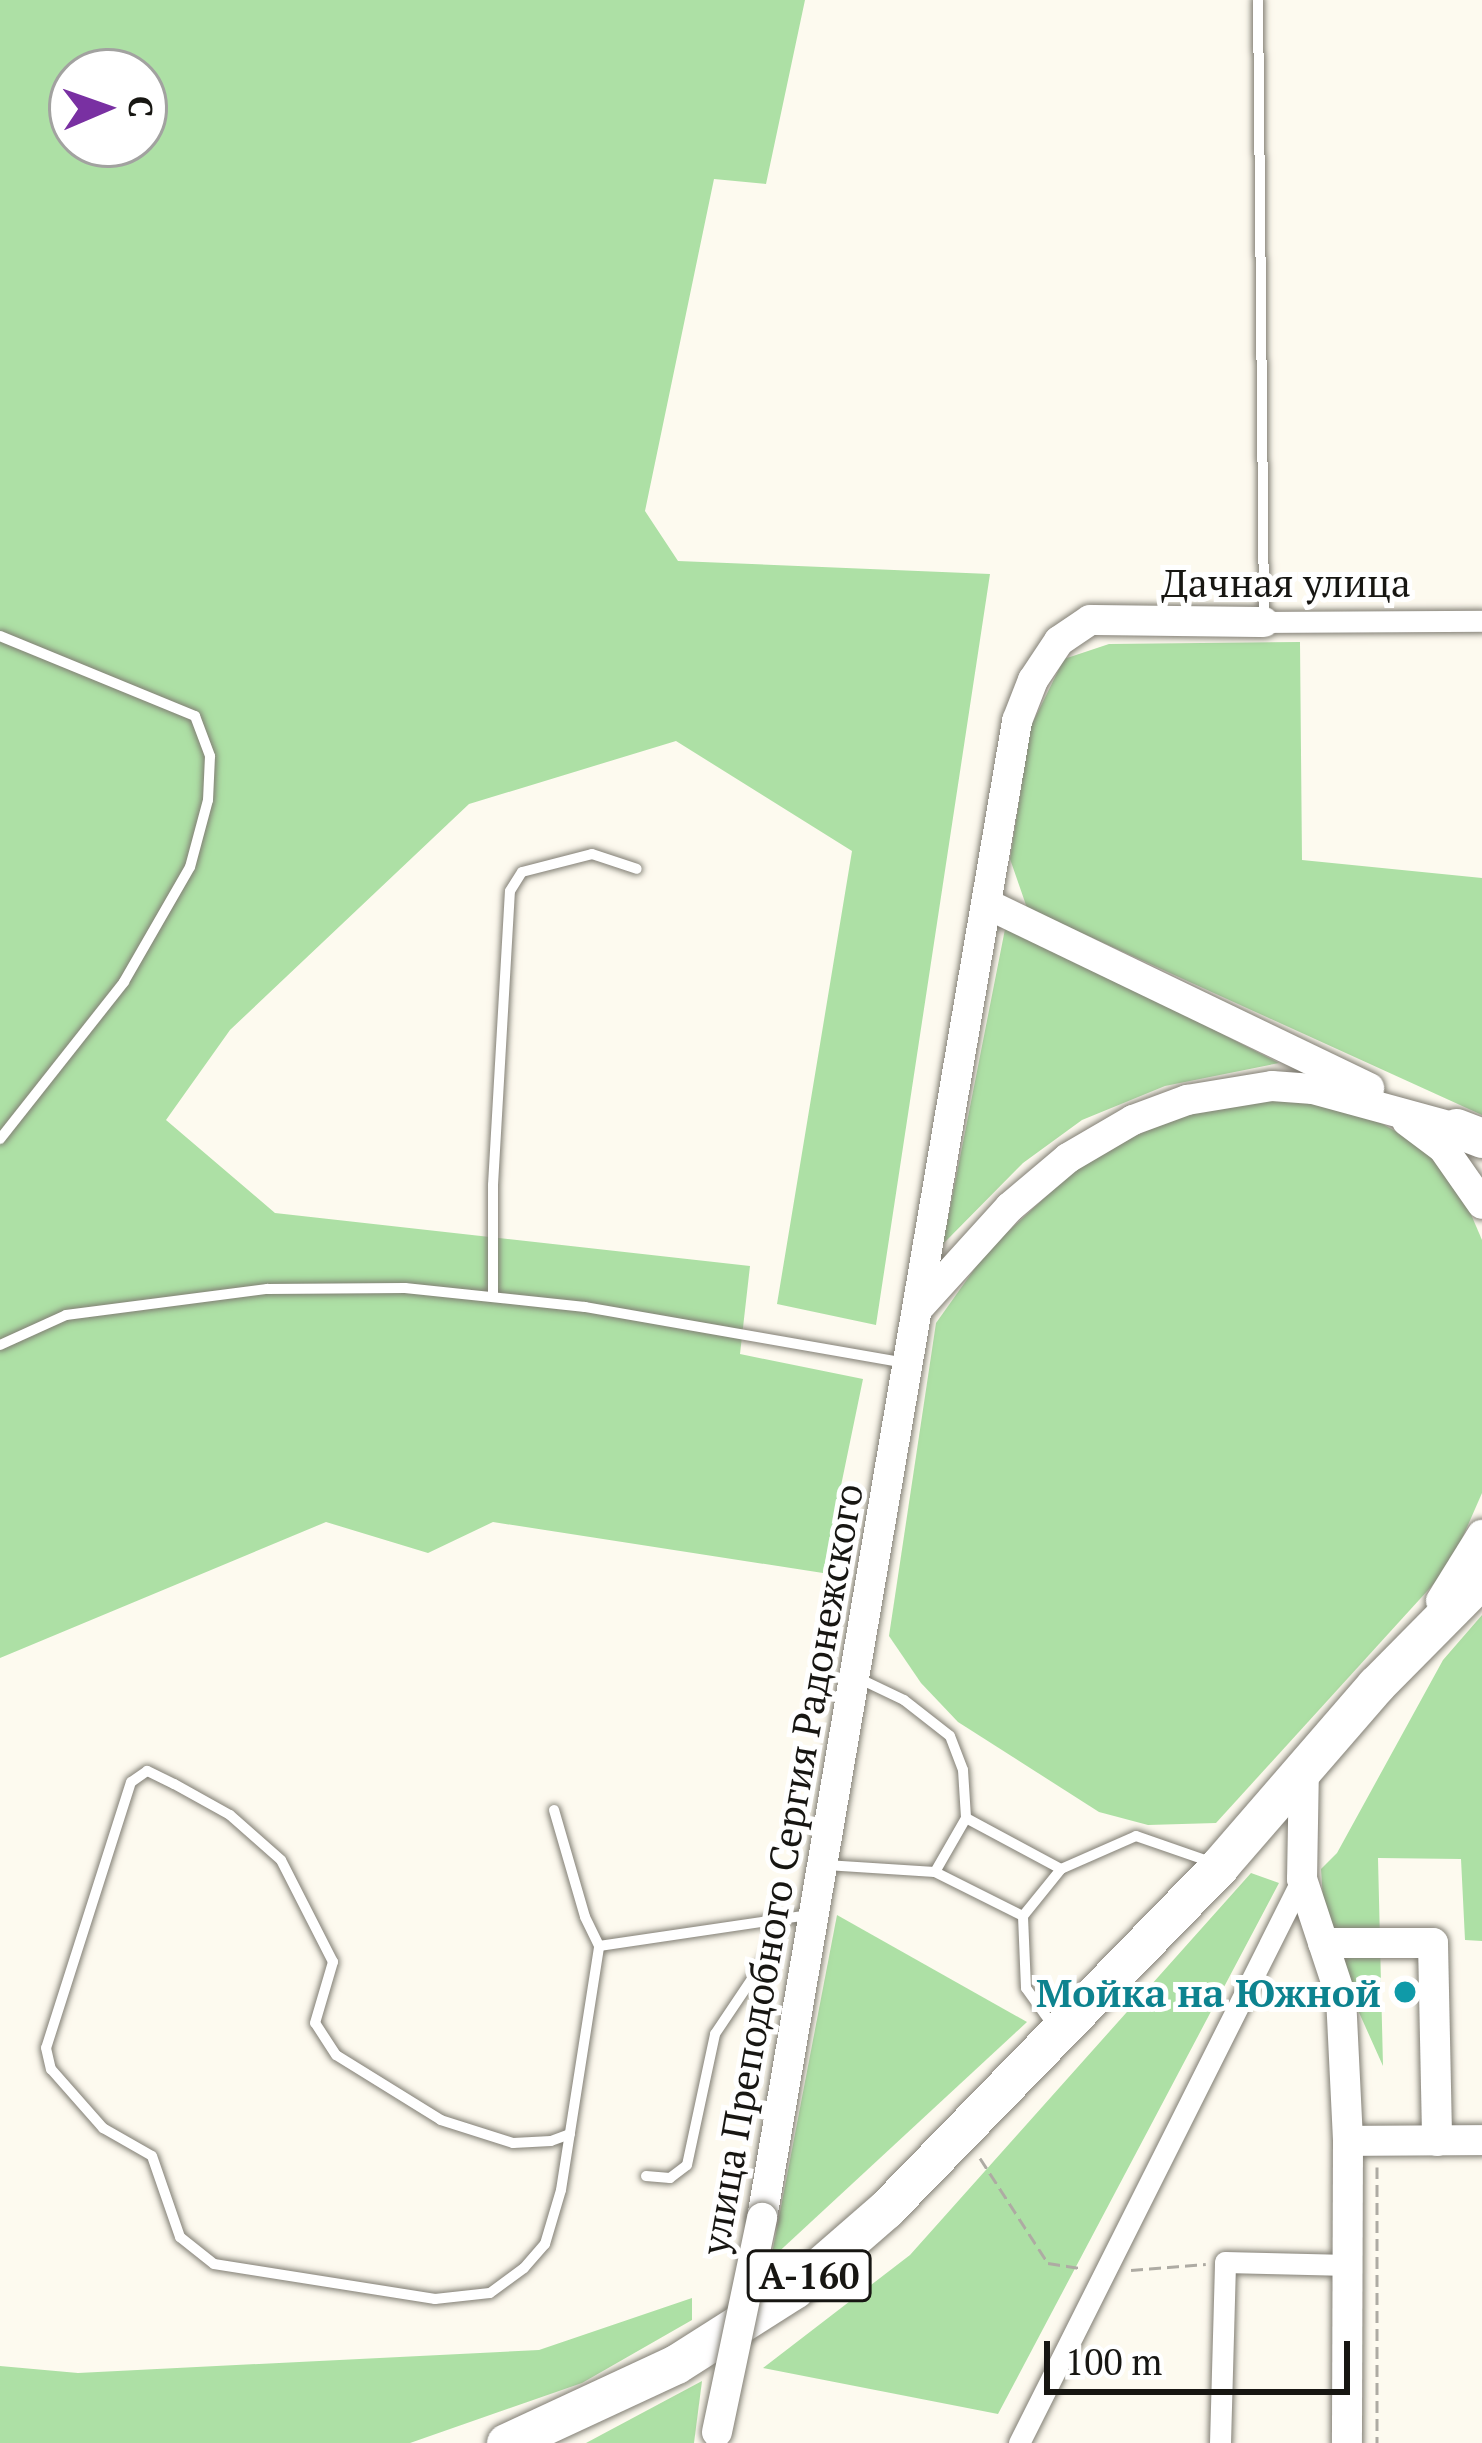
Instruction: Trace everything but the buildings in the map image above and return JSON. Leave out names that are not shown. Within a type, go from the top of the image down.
[{"type":"highway","name":"А-160","points":[[506,2443],[676,2364],[794,2289],[1059,2035],[1220,1865],[1376,1685],[1482,1578]]},
{"type":"main road","name":"Дачная улица","points":[[988,905],[1017,721],[1034,680],[1059,641],[1090,620],[1264,622]]},
{"type":"main road","points":[[988,905],[1469,1133]]},
{"type":"main road","name":"улица Преподобного Сергия Радонежского","points":[[716,2438],[762,2218],[799,1916],[823,1864],[988,905]]},
{"type":"main road","points":[[1293,1053],[1443,1148],[1482,1204]]},
{"type":"main road","points":[[920,1306],[1010,1207],[1068,1158],[1133,1120],[1187,1100],[1272,1086],[1372,1103],[1469,1133]]},
{"type":"main road","points":[[1376,1685],[1466,1566],[1482,1535]]},
{"type":"main road","points":[[1304,1766],[1302,1879],[1341,1996],[1363,2141],[1348,2265],[1347,2443]]},
{"type":"main road","points":[[1323,1943],[1433,1943],[1437,2140]]},
{"type":"main road","points":[[1363,2141],[1482,2140]]},
{"type":"street","name":"Дачная улица","points":[[1264,622],[1482,621]]},
{"type":"street","points":[[1019,2443],[1302,1879]]},
{"type":"street","points":[[1220,2443],[1225,2262],[1348,2265]]},
{"type":"lane","points":[[1258,0],[1264,622]]},
{"type":"lane","points":[[0,636],[194,716],[209,756],[208,800],[190,867],[124,982],[0,1139]]},
{"type":"lane","points":[[493,1297],[493,1185],[511,891],[522,872],[592,854],[637,869]]},
{"type":"lane","points":[[0,1345],[66,1315],[267,1288],[405,1288],[584,1307],[908,1363]]},
{"type":"lane","points":[[855,1676],[904,1700],[950,1736],[963,1770],[966,1819],[934,1871]]},
{"type":"lane","points":[[554,1810],[585,1917],[599,1946],[569,2134],[545,2243],[490,2293],[435,2299],[214,2264],[180,2237],[152,2156],[103,2128],[51,2069],[46,2048],[131,1782],[147,1771],[230,1815],[281,1860],[333,1961],[315,2024],[336,2055],[441,2120],[513,2143],[551,2141],[569,2134]]},
{"type":"lane","points":[[966,1819],[1061,1869]]},
{"type":"lane","points":[[1059,2035],[1026,1988],[1023,1916],[1061,1869],[1136,1836],[1220,1865]]},
{"type":"lane","points":[[823,1864],[934,1871],[1023,1916]]},
{"type":"lane","points":[[599,1946],[799,1916]]},
{"type":"lane","points":[[646,2176],[670,2178],[687,2164],[715,2034],[799,1916]]},
{"type":"path","points":[[965,2129],[1002,2200],[1048,2263],[1105,2272],[1225,2262]]},
{"type":"path","points":[[1363,2141],[1377,2443]]},
{"type":"green space","points":[[0,0],[805,0],[766,184],[714,179],[645,511],[678,561],[990,574],[876,1325],[777,1304],[852,851],[676,741],[469,804],[230,1030],[166,1120],[275,1213],[750,1266],[740,1354],[863,1379],[823,1573],[493,1522],[428,1553],[326,1522],[0,1658]]},
{"type":"green space","points":[[1300,642],[1302,860],[1482,878],[1482,1115],[1027,908],[1010,859],[1031,726],[1064,659],[1109,644]]},
{"type":"green space","points":[[1006,924],[1279,1063],[1165,1086],[1082,1120],[1023,1163],[943,1244]]},
{"type":"green space","points":[[1293,1098],[1372,1118],[1427,1149],[1458,1184],[1482,1240],[1482,1493],[1450,1566],[1216,1823],[1148,1825],[1099,1812],[958,1722],[921,1683],[889,1636],[936,1323],[988,1250],[1091,1155],[1193,1111]]},
{"type":"green space","points":[[1482,1615],[1482,1941],[1465,1940],[1461,1859],[1378,1858],[1383,2066],[1348,1988],[1324,1914],[1321,1869],[1337,1853],[1443,1660]]},
{"type":"green space","points":[[1251,1873],[1279,1883],[998,2414],[763,2368],[910,2255]]},
{"type":"green space","points":[[837,1915],[1027,2022],[771,2259]]},
{"type":"green space","points":[[692,2298],[692,2320],[582,2383],[410,2443],[0,2443],[0,2366],[78,2373],[539,2350]]},
{"type":"green space","points":[[702,2381],[694,2443],[586,2443]]},
{"type":"place","name":"Мойка на Южной","points":[[1405,1992]]}]
